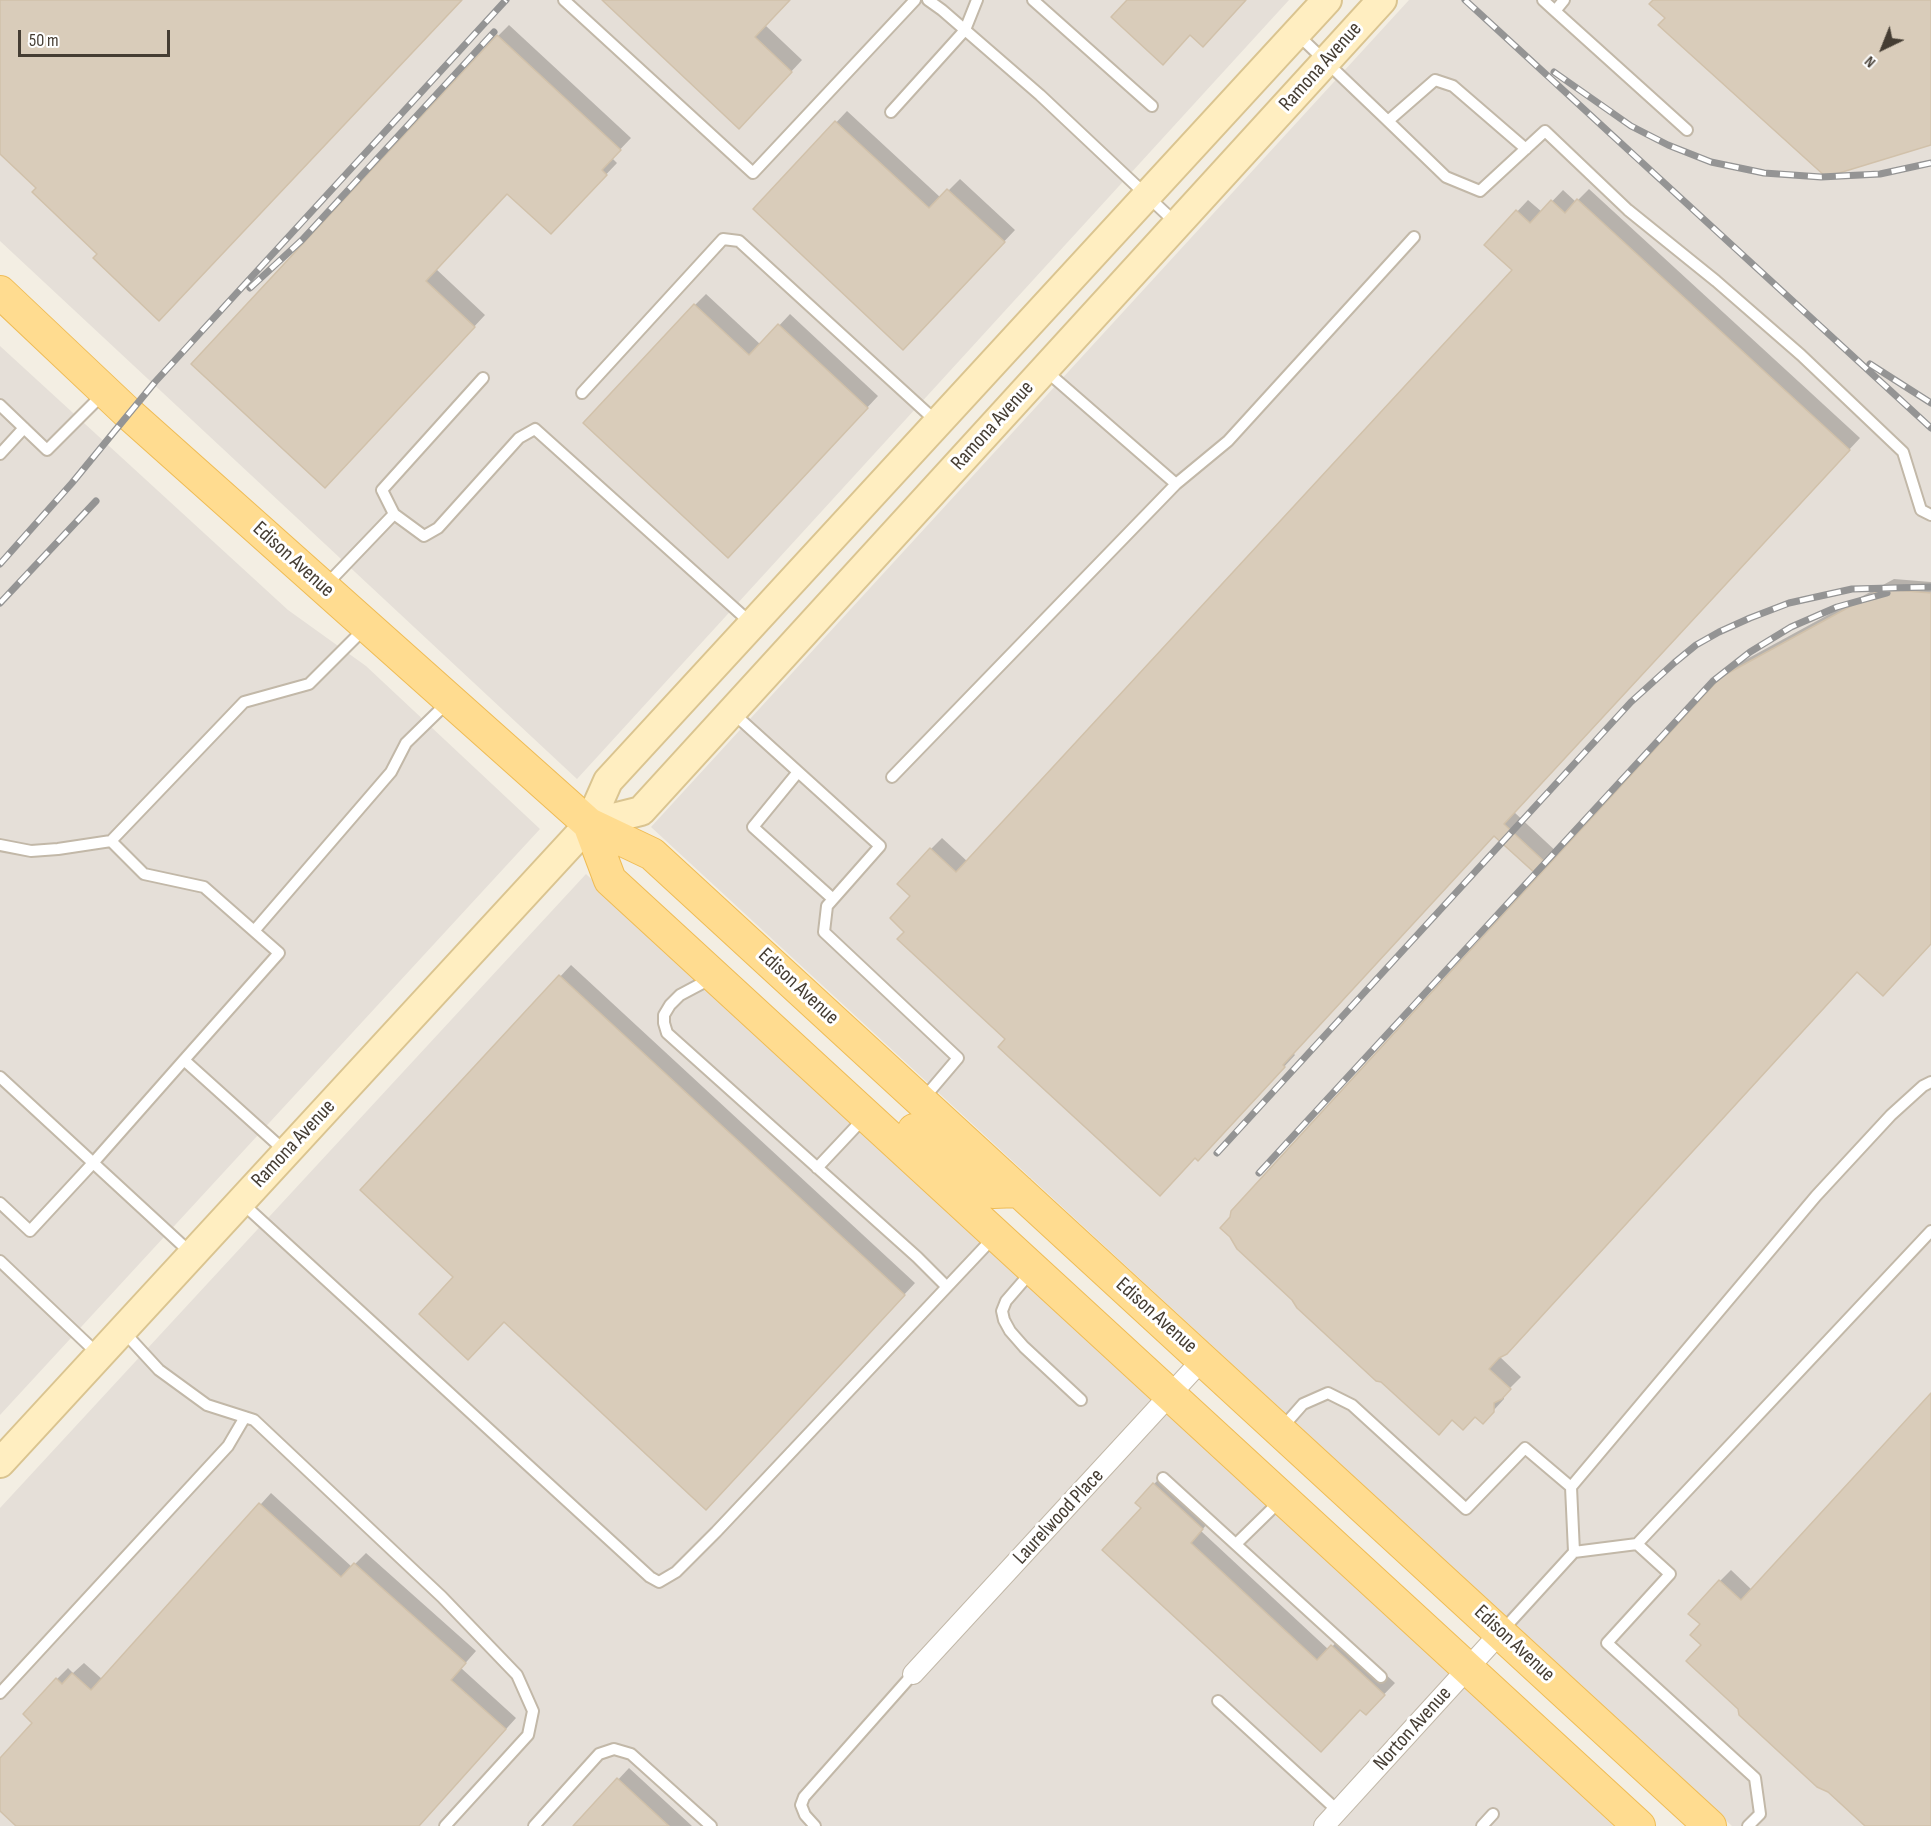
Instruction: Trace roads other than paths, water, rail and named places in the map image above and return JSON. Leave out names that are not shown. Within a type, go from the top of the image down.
[{"type":"main road","name":"Ramona Avenue","points":[[0,1463],[589,824],[608,781],[1327,0]]},
{"type":"main road","name":"Ramona Avenue","points":[[589,824],[641,811],[1382,0]]},
{"type":"main road","name":"Edison Avenue","points":[[0,292],[106,392],[589,824],[652,854],[1710,1826]]},
{"type":"main road","name":"Edison Avenue","points":[[589,824],[610,880],[1639,1826]]},
{"type":"main road","points":[[866,1116],[890,1114],[902,1119],[980,1189],[993,1192],[1019,1191]]},
{"type":"street","name":"Laurelwood Place","points":[[913,1674],[1203,1359]]},
{"type":"street","name":"Norton Avenue","points":[[1324,1826],[1501,1632]]},
{"type":"lane","points":[[564,0],[753,173],[915,0]]},
{"type":"lane","points":[[928,0],[965,30],[1178,224]]},
{"type":"lane","points":[[891,112],[965,30],[977,0]]},
{"type":"lane","points":[[1033,0],[1152,106]]},
{"type":"lane","points":[[1544,0],[1687,130]]},
{"type":"lane","points":[[1555,11],[1564,0]]},
{"type":"lane","points":[[1296,34],[1446,177],[1480,191],[1545,130],[1628,210],[1716,281],[1904,452],[1921,510],[1931,515]]},
{"type":"lane","points":[[1388,121],[1435,80],[1453,86],[1526,149]]},
{"type":"lane","points":[[892,777],[1176,484],[1228,441],[1414,237]]},
{"type":"lane","points":[[582,393],[723,239],[739,241],[937,423]]},
{"type":"lane","points":[[1044,370],[1176,484]]},
{"type":"lane","points":[[483,378],[382,490],[394,514],[424,536],[438,528],[519,438],[535,429],[752,624]]},
{"type":"lane","points":[[0,405],[47,450],[106,392]]},
{"type":"lane","points":[[0,454],[24,428]]},
{"type":"lane","points":[[324,587],[394,514]]},
{"type":"lane","points":[[0,845],[31,851],[111,841],[244,702],[309,684],[367,626]]},
{"type":"lane","points":[[254,931],[392,772],[406,743],[450,700]]},
{"type":"lane","points":[[732,712],[880,846],[827,906],[824,932],[958,1058],[922,1101]]},
{"type":"lane","points":[[798,772],[753,827],[833,899]]},
{"type":"lane","points":[[0,1203],[30,1230],[93,1163],[279,953],[204,887],[144,874],[111,841]]},
{"type":"lane","points":[[715,976],[680,995],[670,1005],[664,1015],[667,1033],[917,1257],[947,1287]]},
{"type":"lane","points":[[184,1060],[286,1152]]},
{"type":"lane","points":[[0,1077],[192,1255]]},
{"type":"lane","points":[[1574,1552],[1571,1487],[1816,1196],[1890,1115],[1923,1086],[1931,1082]]},
{"type":"lane","points":[[817,1168],[866,1116]]},
{"type":"lane","points":[[241,1202],[650,1577],[659,1582],[676,1572],[716,1532],[996,1235]]},
{"type":"lane","points":[[1501,1632],[1574,1552],[1637,1544],[1931,1231]]},
{"type":"lane","points":[[0,1261],[100,1355]]},
{"type":"lane","points":[[1034,1269],[1006,1301],[1002,1311],[1004,1320],[1024,1347],[1081,1400]]},
{"type":"lane","points":[[122,1330],[159,1370],[207,1405],[254,1420],[442,1597],[517,1675],[533,1711],[528,1736],[445,1826]]},
{"type":"lane","points":[[1280,1430],[1303,1404],[1328,1393],[1352,1405],[1466,1509],[1525,1448],[1571,1487]]},
{"type":"lane","points":[[0,1693],[228,1446],[245,1417]]},
{"type":"lane","points":[[1163,1478],[1381,1677]]},
{"type":"lane","points":[[1236,1544],[1283,1498]]},
{"type":"lane","points":[[1637,1544],[1670,1574],[1607,1643],[1755,1778],[1760,1814],[1748,1826]]},
{"type":"lane","points":[[815,1826],[805,1815],[801,1805],[804,1797],[913,1674]]},
{"type":"lane","points":[[1218,1701],[1338,1810]]},
{"type":"lane","points":[[534,1826],[599,1754],[614,1749],[631,1754],[711,1826]]},
{"type":"lane","points":[[1482,1826],[1493,1814]]},
{"type":"railway","points":[[0,564],[72,483],[155,382],[506,0]]},
{"type":"railway","points":[[1465,0],[1931,428]]},
{"type":"railway","points":[[250,288],[302,240],[494,32]]},
{"type":"railway","points":[[1554,72],[1631,126],[1668,145],[1711,162],[1764,173],[1821,177],[1880,174],[1931,163]]},
{"type":"railway","points":[[1870,364],[1931,403]]},
{"type":"railway","points":[[0,603],[96,501]]},
{"type":"railway","points":[[1217,1153],[1631,702],[1696,645],[1719,632],[1789,603],[1852,589],[1930,587]]},
{"type":"railway","points":[[1259,1173],[1713,681],[1750,652],[1791,627],[1837,607],[1887,593]]}]
